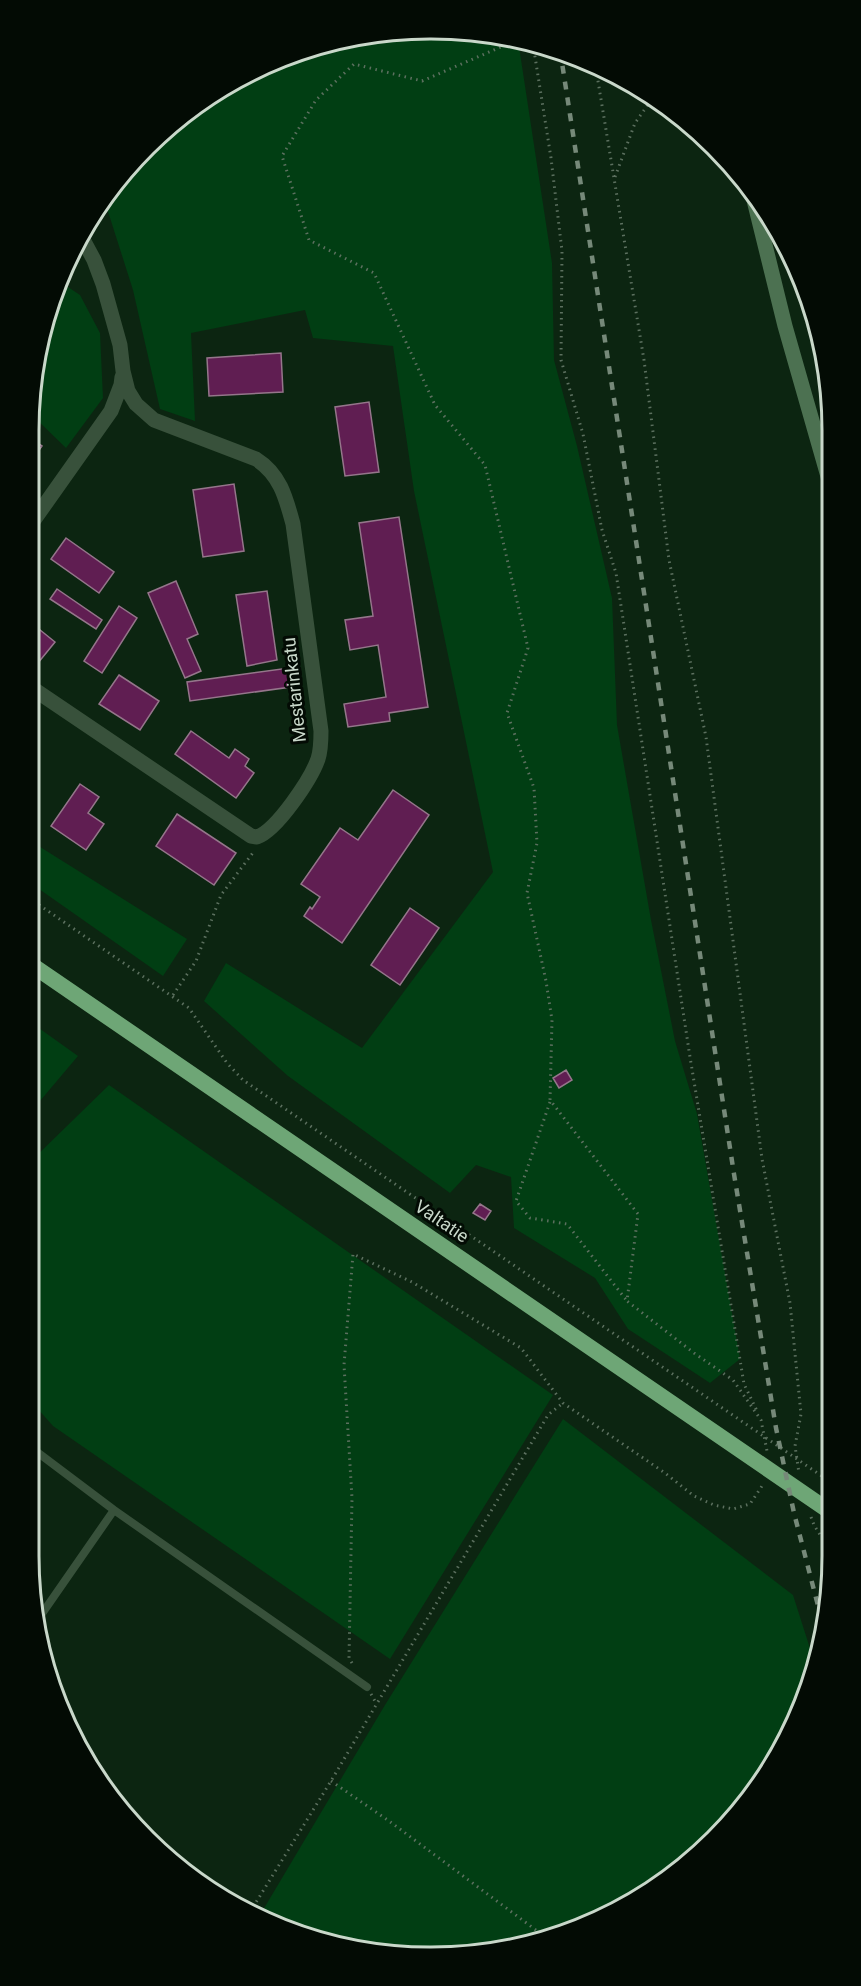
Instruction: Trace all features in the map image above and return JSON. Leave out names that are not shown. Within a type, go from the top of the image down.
[{"type":"highway","name":"Valtatie","points":[[39,970],[722,1436],[822,1507]]},
{"type":"main road","points":[[758,216],[785,326],[822,456]]},
{"type":"street","name":"Mestarinkatu","points":[[86,245],[94,260],[111,311],[128,391],[136,404],[154,420],[256,459],[266,465],[274,473],[286,498],[293,524],[321,745],[307,783],[270,830]]},
{"type":"street","name":"Mestarinkatu","points":[[39,512],[111,411],[121,385],[123,370]]},
{"type":"street","points":[[39,693],[251,836],[257,837],[270,830]]},
{"type":"lane","points":[[39,1454],[114,1510],[367,1687]]},
{"type":"lane","points":[[43,1612],[114,1510]]},
{"type":"path","points":[[503,46],[422,81],[354,64],[316,100],[282,156],[309,240],[374,273],[435,405],[485,465],[528,648],[507,713],[534,788],[537,843],[527,893],[552,1020],[550,1100],[516,1201],[530,1218],[567,1224],[627,1301],[733,1380],[762,1421],[744,1384],[690,1057],[616,573],[602,530],[583,434],[561,360],[562,251],[551,158],[534,53]]},
{"type":"path","points":[[597,76],[644,360],[669,560],[706,737],[762,1159],[790,1303],[801,1414],[796,1452]]},
{"type":"path","points":[[614,179],[635,123],[648,105]]},
{"type":"path","points":[[172,995],[196,962],[221,895],[270,830]]},
{"type":"path","points":[[39,905],[172,995],[194,1014],[227,1064],[243,1080],[822,1476]]},
{"type":"path","points":[[550,1100],[638,1214],[627,1301]]},
{"type":"path","points":[[376,1703],[349,1658],[352,1498],[344,1365],[353,1254],[412,1282],[521,1348],[563,1403],[694,1496],[714,1505],[734,1509],[750,1504],[763,1485]]},
{"type":"path","points":[[254,1905],[548,1415],[563,1403]]},
{"type":"path","points":[[814,1525],[822,1538]]},
{"type":"path","points":[[330,1781],[389,1821],[538,1932]]},
{"type":"green space","points":[[456,40],[482,42],[519,49],[552,263],[554,360],[577,446],[612,598],[617,725],[675,1041],[697,1114],[740,1359],[710,1383],[628,1329],[595,1278],[514,1228],[511,1177],[476,1165],[450,1193],[288,1076],[204,1001],[226,963],[362,1048],[493,872],[414,491],[393,346],[313,338],[305,310],[191,333],[195,421],[160,409],[133,290],[107,210],[136,172],[172,136],[235,91],[257,79],[305,60],[329,52],[379,42]]},
{"type":"green space","points":[[67,286],[80,295],[100,333],[103,398],[66,448],[39,422],[42,379],[52,329]]},
{"type":"green space","points":[[39,846],[187,939],[163,976],[39,889]]},
{"type":"green space","points":[[39,1028],[78,1056],[39,1102]]},
{"type":"green space","points":[[109,1085],[553,1395],[390,1659],[53,1426],[39,1410],[39,1153]]},
{"type":"green space","points":[[563,1419],[793,1595],[810,1650],[792,1705],[770,1751],[725,1814],[689,1850],[648,1881],[604,1907],[532,1934],[482,1944],[430,1947],[379,1944],[329,1934],[263,1910],[385,1705]]},
{"type":"building","points":[[281,353],[283,392],[209,396],[207,358]]},
{"type":"building","points":[[369,402],[379,472],[345,476],[335,407]]},
{"type":"building","points":[[234,484],[244,551],[203,557],[193,490]]},
{"type":"building","points":[[399,517],[428,707],[389,713],[390,721],[348,727],[344,704],[386,697],[378,645],[350,650],[345,620],[373,616],[359,523]]},
{"type":"building","points":[[66,538],[114,572],[99,593],[51,559]]},
{"type":"building","points":[[176,581],[198,634],[187,639],[201,671],[185,678],[148,593]]},
{"type":"building","points":[[57,589],[102,620],[96,629],[50,599]]},
{"type":"building","points":[[267,591],[277,660],[247,666],[236,595]]},
{"type":"building","points":[[119,606],[137,618],[102,673],[84,661]]},
{"type":"building","points":[[39,629],[55,642],[39,662]]},
{"type":"building","points":[[289,668],[291,687],[190,701],[187,682]]},
{"type":"building","points":[[119,675],[159,701],[140,730],[99,704]]},
{"type":"building","points":[[191,731],[229,758],[235,749],[249,759],[245,766],[254,773],[236,798],[175,754]]},
{"type":"building","points":[[80,784],[99,797],[88,813],[104,824],[86,850],[51,826]]},
{"type":"building","points":[[393,790],[429,815],[342,943],[304,916],[320,897],[301,884],[340,828],[358,840]]},
{"type":"building","points":[[177,814],[236,853],[214,885],[156,846]]},
{"type":"building","points":[[410,908],[439,928],[400,985],[371,965]]},
{"type":"building","points":[[566,1070],[572,1080],[559,1088],[553,1078]]},
{"type":"building","points":[[480,1204],[491,1211],[485,1220],[473,1213]]},
{"type":"railway","points":[[562,62],[734,1174],[776,1428],[794,1513],[819,1608]]}]
